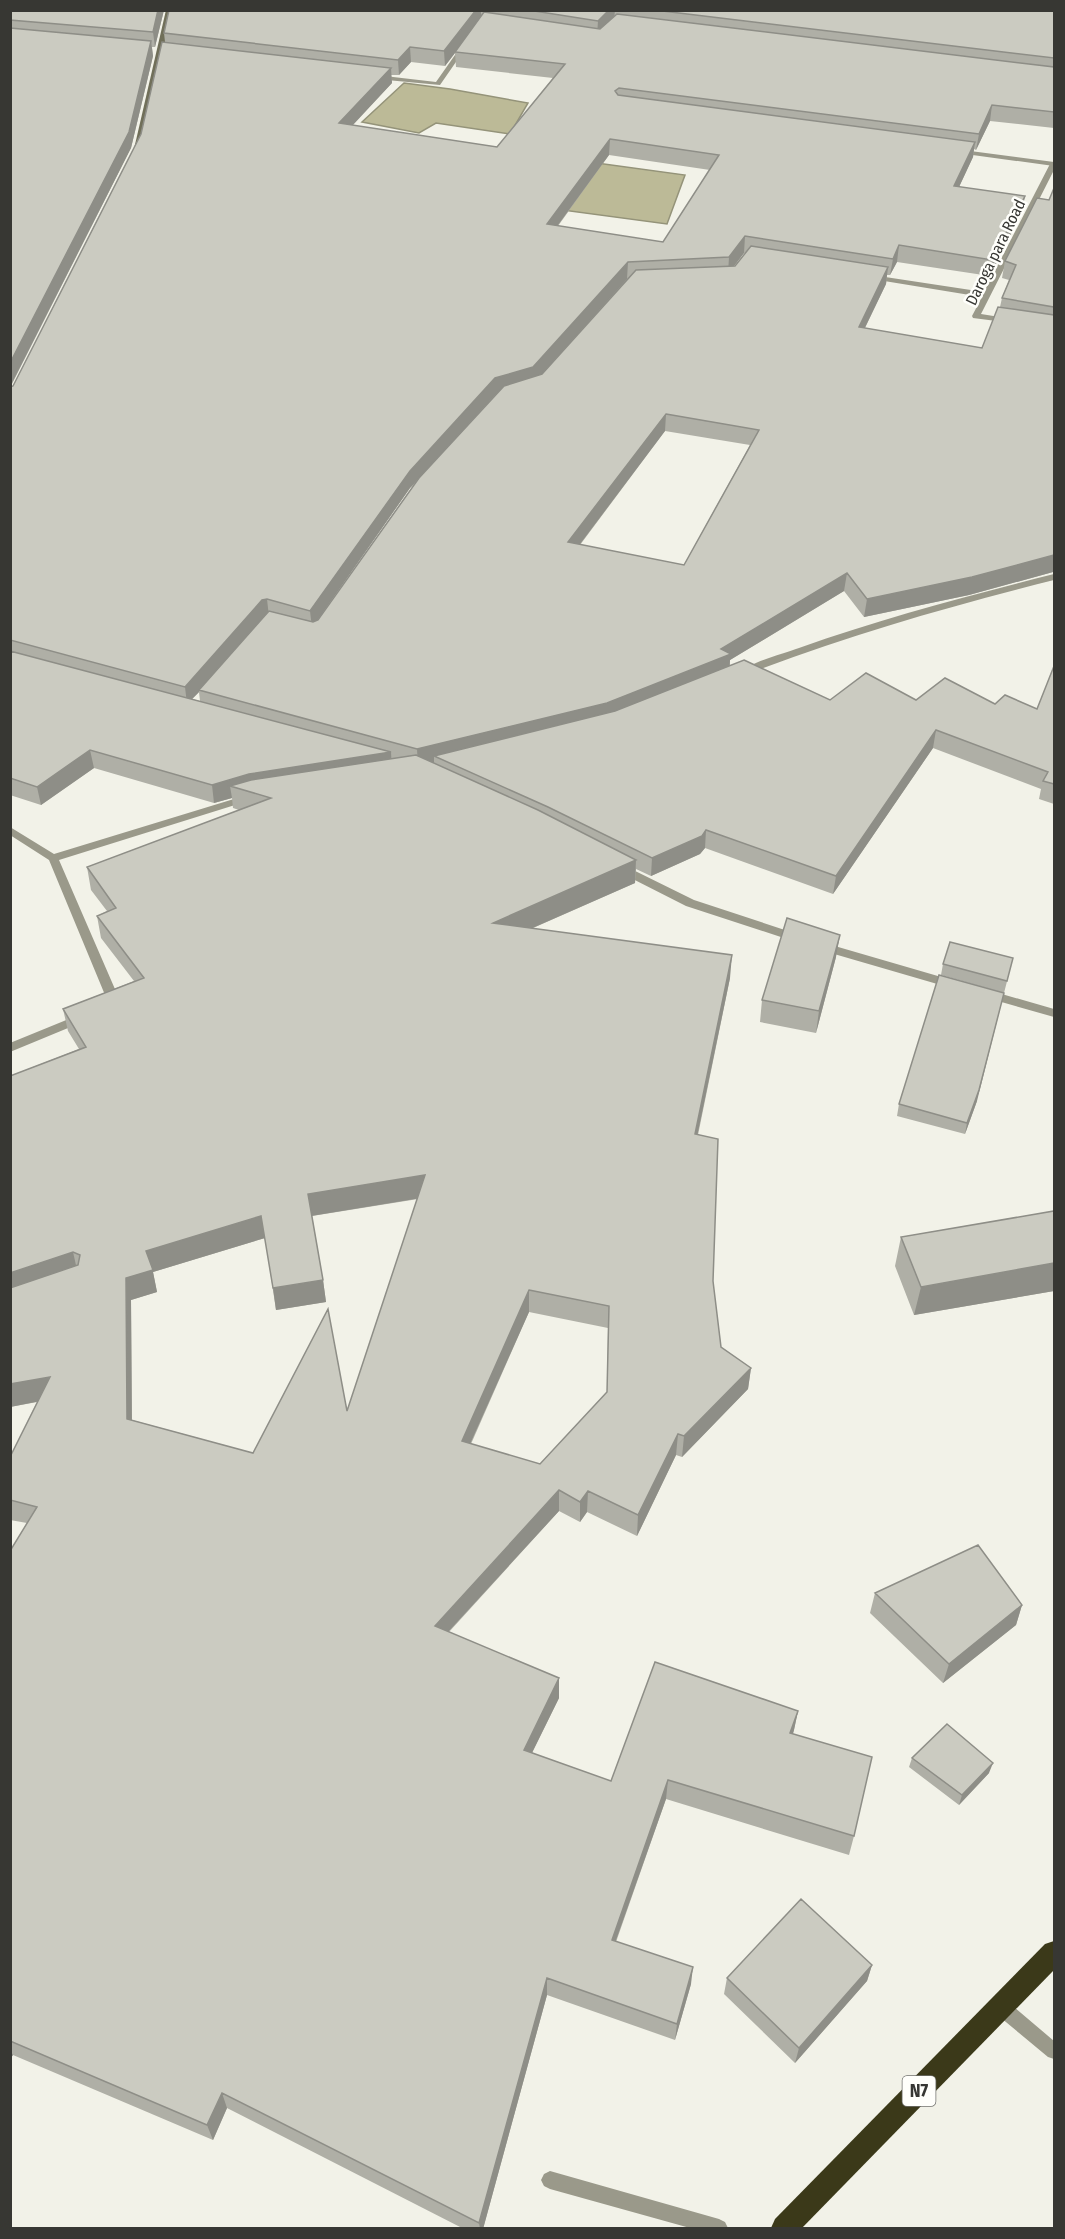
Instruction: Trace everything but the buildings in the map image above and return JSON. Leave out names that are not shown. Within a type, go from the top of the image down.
[{"type":"highway","name":"N7","points":[[784,2229],[1054,1953]]},
{"type":"street","points":[[132,160],[137,149],[169,10]]},
{"type":"street","points":[[368,76],[438,84],[468,40]]},
{"type":"street","points":[[149,51],[170,53]]},
{"type":"street","points":[[949,150],[1054,164]]},
{"type":"street","name":"Daroga para Road","points":[[1021,324],[976,316],[1054,164]]},
{"type":"street","points":[[861,275],[986,295]]},
{"type":"street","points":[[730,677],[796,651],[1003,590],[1054,578]]},
{"type":"street","points":[[53,858],[264,795]]},
{"type":"street","points":[[10,830],[53,858],[116,1003],[10,1048]]},
{"type":"street","points":[[617,866],[690,903],[875,963],[1054,1013]]},
{"type":"street","points":[[1001,2007],[1054,2051]]},
{"type":"street","points":[[550,2180],[719,2229]]},
{"type":"shaded area","points":[[404,83],[528,103],[510,134],[436,123],[419,133],[362,122]]},
{"type":"shaded area","points":[[582,161],[685,175],[667,224],[540,207]]}]
